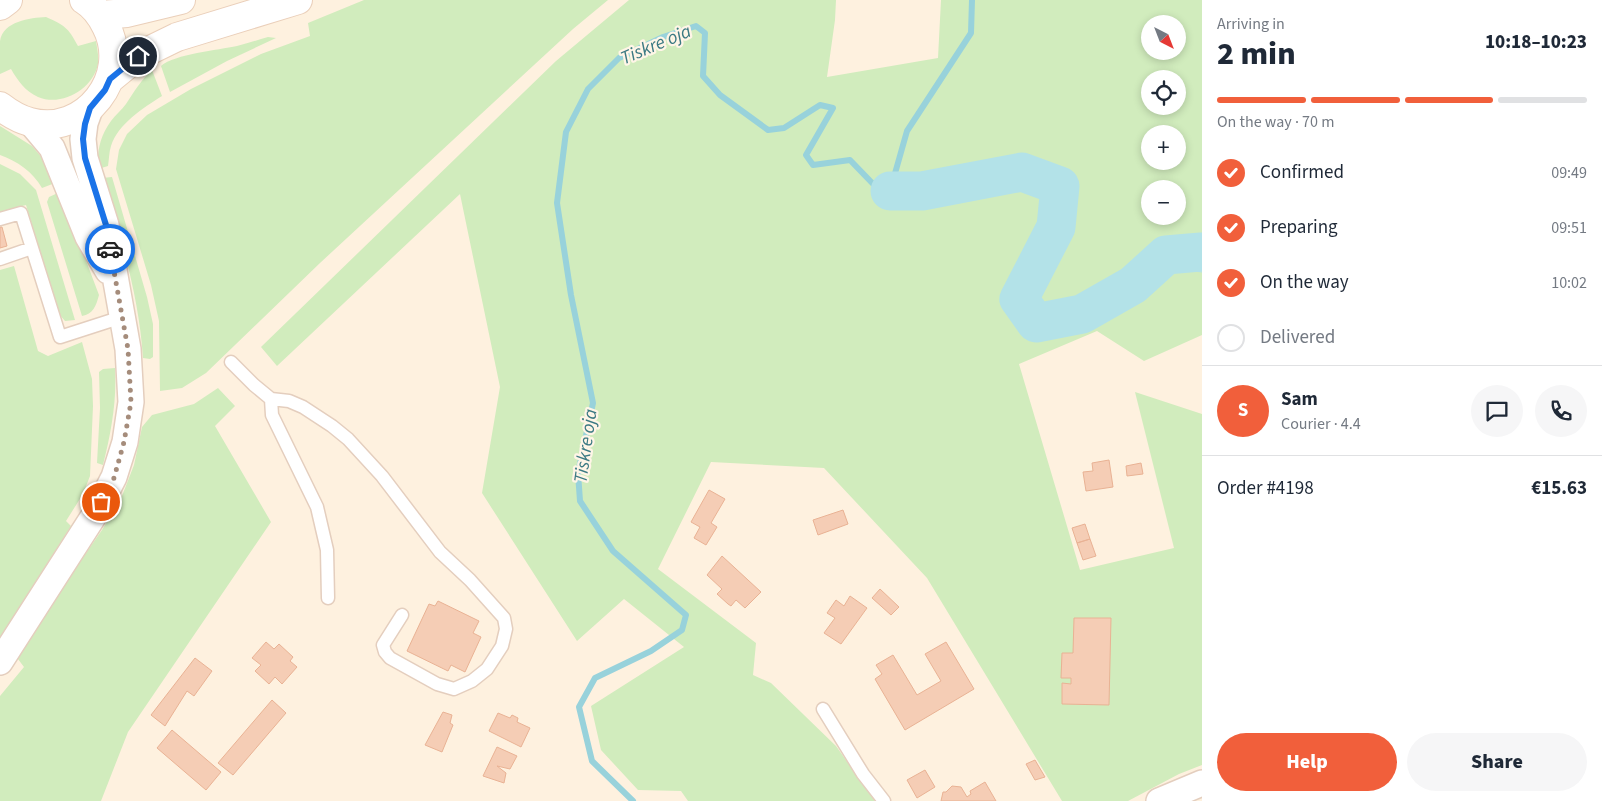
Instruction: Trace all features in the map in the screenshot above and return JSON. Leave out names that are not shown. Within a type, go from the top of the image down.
[{"type":"street","points":[[0,6],[8,0]]},
{"type":"street","points":[[92,8],[127,13],[181,0]]},
{"type":"street","points":[[110,79],[138,56],[177,37],[298,0]]},
{"type":"street","points":[[0,106],[12,115],[31,122],[52,124],[72,119],[90,108],[105,90],[110,79],[114,58],[111,35],[92,8]]},
{"type":"street","points":[[0,662],[95,514],[114,478],[124,442],[131,402],[128,349],[106,225],[85,158],[83,139],[90,108]]},
{"type":"street","points":[[31,122],[52,148],[88,237],[116,284]]},
{"type":"street","points":[[1159,801],[1202,783]]},
{"type":"lane","points":[[0,219],[21,213],[60,337],[122,317]]},
{"type":"lane","points":[[0,258],[32,248]]},
{"type":"lane","points":[[231,362],[271,399],[289,401],[303,407],[348,439],[382,476],[440,552],[470,580],[504,618],[506,629],[502,646],[487,670],[472,681],[454,688],[437,684],[390,658],[385,652],[383,646],[402,615]]},
{"type":"lane","points":[[271,399],[272,415],[318,507],[327,550],[328,598]]},
{"type":"lane","points":[[823,709],[863,774],[884,801]]},
{"type":"green space","points":[[364,0],[608,0],[573,29],[320,263],[206,373],[182,388],[160,391],[159,321],[151,285],[116,169],[119,150],[127,134],[147,115],[191,89],[261,54],[310,36],[308,23]]},
{"type":"green space","points":[[629,0],[836,0],[827,77],[938,58],[941,0],[1202,0],[1202,335],[1144,361],[1097,331],[1019,364],[1080,570],[1174,548],[1135,392],[1202,414],[1202,765],[1179,774],[1128,801],[1062,801],[927,578],[824,468],[711,462],[658,569],[756,643],[753,675],[771,683],[836,746],[875,801],[688,801],[681,791],[638,790],[601,750],[591,706],[684,647],[624,599],[577,641],[482,493],[500,387],[460,194],[277,366],[261,347],[556,61]]},
{"type":"green space","points":[[46,17],[65,27],[78,46],[96,41],[98,52],[98,64],[90,81],[75,94],[57,100],[33,95],[16,78],[11,69],[0,74],[0,41],[6,29],[18,22]]},
{"type":"green space","points":[[268,37],[276,38],[227,61],[170,92],[161,66],[168,62],[186,55],[237,46]]},
{"type":"green space","points":[[152,70],[162,96],[139,111],[125,124],[114,138],[109,153],[108,166],[98,169],[98,156],[104,132]]},
{"type":"green space","points":[[0,126],[32,146],[49,166],[55,183],[42,188],[24,168],[0,155]]},
{"type":"green space","points":[[0,164],[20,174],[36,190],[75,320],[65,321],[59,314],[26,205],[0,212]]},
{"type":"green space","points":[[112,177],[153,324],[153,357],[150,359],[143,358],[138,312],[133,289],[102,178]]},
{"type":"green space","points":[[60,192],[99,295],[94,309],[82,316],[47,202],[49,197]]},
{"type":"green space","points":[[14,266],[38,351],[48,356],[82,342],[92,379],[93,406],[90,476],[83,494],[66,521],[71,526],[12,619],[0,643],[0,270]]},
{"type":"green space","points":[[115,368],[113,417],[103,465],[97,463],[100,408],[99,372],[103,369]]},
{"type":"green space","points":[[218,388],[235,406],[215,426],[271,522],[128,732],[101,801],[0,801],[0,696],[24,667],[15,655],[102,530],[122,496],[134,465],[142,427],[152,415],[194,404]]},
{"type":"building","points":[[0,227],[2,227],[7,246],[0,248]]},
{"type":"building","points":[[1109,460],[1113,487],[1086,491],[1083,472],[1093,471],[1092,463]]},
{"type":"building","points":[[1141,463],[1143,474],[1127,476],[1126,466]]},
{"type":"building","points":[[709,490],[725,499],[711,523],[717,527],[706,545],[694,538],[700,527],[691,522]]},
{"type":"building","points":[[843,510],[848,524],[818,535],[813,520]]},
{"type":"building","points":[[1085,524],[1090,539],[1077,543],[1072,528]]},
{"type":"building","points":[[1090,539],[1096,556],[1083,560],[1077,543]]},
{"type":"building","points":[[722,556],[761,592],[745,608],[736,600],[731,606],[728,604],[717,594],[722,589],[707,575]]},
{"type":"building","points":[[880,589],[899,607],[891,615],[872,598]]},
{"type":"building","points":[[850,596],[867,608],[841,644],[824,633],[835,618],[827,613],[836,600],[844,606]]},
{"type":"building","points":[[438,601],[479,621],[473,633],[481,637],[465,672],[451,665],[448,671],[407,651],[429,604],[435,606]]},
{"type":"building","points":[[1074,618],[1111,618],[1109,705],[1062,704],[1062,683],[1071,684],[1071,678],[1061,678],[1062,653],[1073,653]]},
{"type":"building","points":[[266,642],[274,649],[279,644],[293,657],[290,661],[297,667],[282,684],[275,677],[269,684],[255,671],[261,665],[252,658]]},
{"type":"building","points":[[946,642],[974,689],[905,730],[875,679],[882,674],[876,665],[893,655],[917,695],[941,681],[925,654]]},
{"type":"building","points":[[195,658],[212,671],[194,696],[187,691],[165,726],[151,715]]},
{"type":"building","points":[[272,700],[286,713],[233,775],[218,763]]},
{"type":"building","points":[[443,712],[452,715],[450,723],[453,725],[442,752],[425,745]]},
{"type":"building","points":[[498,713],[510,718],[512,715],[518,718],[517,722],[530,728],[521,747],[489,731]]},
{"type":"building","points":[[172,730],[221,772],[206,790],[157,748]]},
{"type":"building","points":[[497,747],[517,756],[510,769],[497,766],[506,773],[504,783],[483,776]]},
{"type":"building","points":[[1035,760],[1045,777],[1035,780],[1026,764]]},
{"type":"building","points":[[925,770],[935,787],[917,798],[907,780]]},
{"type":"building","points":[[985,782],[996,801],[941,801],[943,792],[946,792],[952,786],[961,787],[967,797],[971,794],[970,791]]},
{"type":"waterway","name":"Tiskre oja","points":[[633,801],[592,761],[579,707],[595,678],[651,651],[682,630],[686,615],[613,551],[580,501],[578,473],[593,403],[571,295],[557,203],[566,132],[588,89],[619,58],[663,37],[696,26],[705,33],[703,76],[720,95],[768,130],[784,128],[820,105],[833,108],[806,155],[813,165],[850,160],[877,188],[890,191],[907,131],[971,33],[972,0]]},
{"type":"waterway","name":"Tiskre oja","points":[[890,191],[922,191],[1022,172],[1060,186],[1056,227],[1019,299],[1036,323],[1082,314],[1133,285],[1166,255],[1202,253]]},
{"type":"way so far","points":[[101,502],[114,478],[124,442],[131,402],[128,349],[110,249]]},
{"type":"route","points":[[110,249],[106,225],[85,158],[83,139],[85,124],[90,108],[105,90],[110,79],[138,56]]}]
